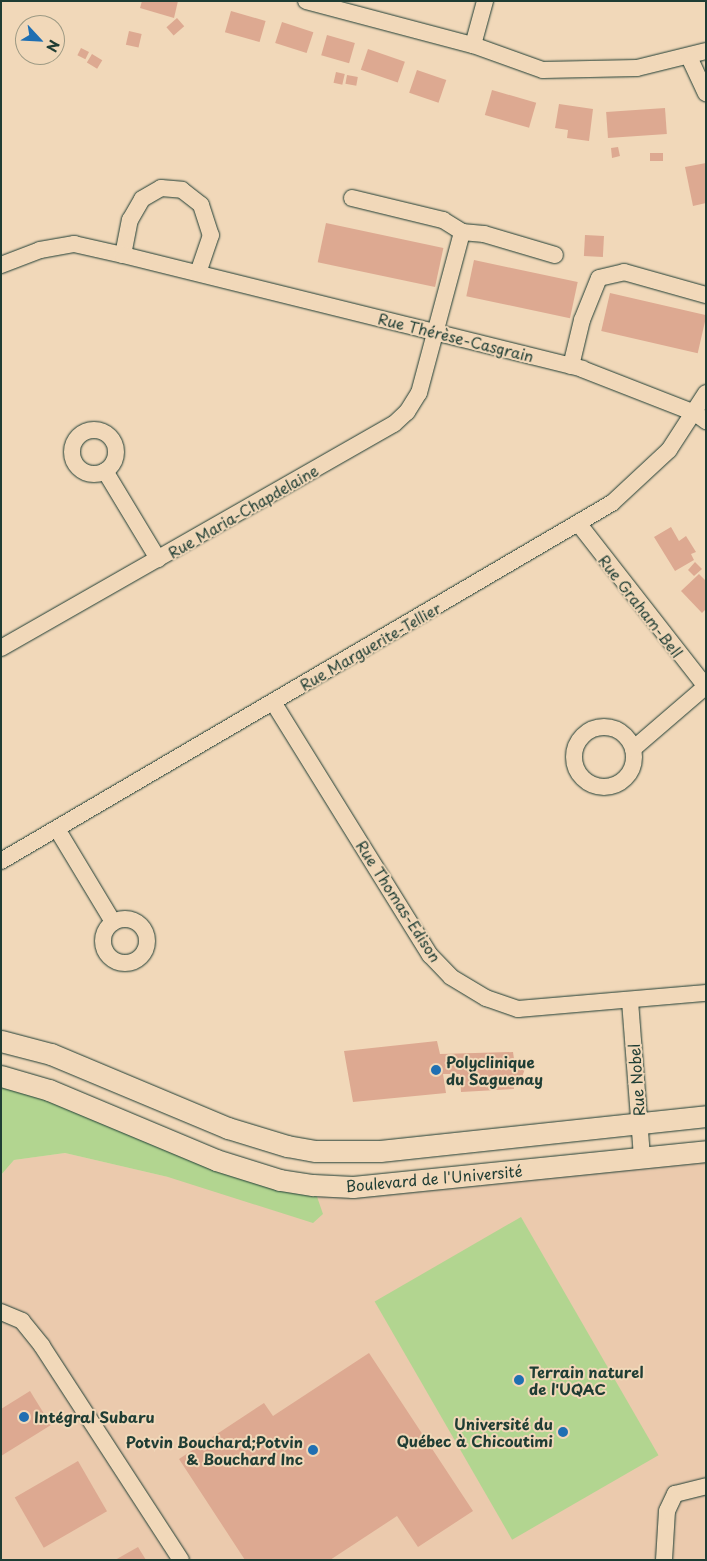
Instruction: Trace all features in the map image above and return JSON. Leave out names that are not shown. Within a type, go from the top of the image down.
[{"type":"main road","points":[[1,1041],[51,1054],[228,1128],[287,1146],[316,1150],[380,1151],[706,1116]]},
{"type":"main road","name":"Boulevard de l'Université","points":[[1,1076],[49,1090],[225,1163],[280,1180],[313,1185],[353,1187],[706,1151]]},
{"type":"street","points":[[306,1],[473,45],[543,70],[637,68],[689,57],[706,51]]},
{"type":"street","points":[[473,45],[485,1]]},
{"type":"street","points":[[689,57],[706,93]]},
{"type":"street","points":[[123,255],[130,220],[142,199],[161,188],[182,190],[201,205],[211,235],[198,273]]},
{"type":"street","points":[[352,198],[443,220],[462,232],[484,234],[555,255]]},
{"type":"street","name":"Rue Maria-Chapdelaine","points":[[1,648],[394,424],[407,412],[419,393],[462,232]]},
{"type":"street","name":"Rue Thérèse-Casgrain","points":[[1,264],[40,250],[74,244],[571,366],[701,417]]},
{"type":"street","points":[[571,366],[582,320],[599,278],[624,272],[706,295]]},
{"type":"street","name":"Rue Marguerite-Tellier","points":[[1,861],[612,503],[701,417],[706,393]]},
{"type":"street","points":[[105,471],[158,559]]},
{"type":"street","name":"Rue Graham-Bell","points":[[578,524],[706,687]]},
{"type":"street","points":[[633,749],[706,687]]},
{"type":"street","name":"Rue Thomas-Edison","points":[[273,702],[430,955],[451,977],[486,998],[518,1009],[630,1001],[706,993]]},
{"type":"street","points":[[57,829],[113,922]]},
{"type":"street","name":"Rue Nobel","points":[[630,1001],[642,1158]]},
{"type":"street","points":[[1,1312],[22,1321],[42,1346],[181,1560]]},
{"type":"street","points":[[664,1560],[667,1511],[675,1494],[706,1486]]},
{"type":"shaded area","points":[[65,1153],[168,1177],[313,1185],[706,1157],[706,1560],[1,1560],[1,1175],[14,1160]]},
{"type":"green space","points":[[1,1076],[313,1185],[323,1214],[313,1223],[168,1177],[65,1153],[14,1160],[1,1175]]},
{"type":"green space","name":"Terrain naturel de l'UQAC","points":[[521,1217],[659,1455],[512,1540],[375,1302]]},
{"type":"building","points":[[142,1],[178,1],[174,18],[140,8]]},
{"type":"building","points":[[231,11],[266,21],[260,42],[225,32]]},
{"type":"building","points":[[177,18],[184,26],[174,35],[166,27]]},
{"type":"building","points":[[282,22],[313,32],[307,53],[275,43]]},
{"type":"building","points":[[129,31],[142,34],[139,48],[126,45]]},
{"type":"building","points":[[327,35],[355,43],[349,63],[321,55]]},
{"type":"building","points":[[81,48],[89,52],[85,59],[77,55]]},
{"type":"building","points":[[368,49],[405,62],[398,82],[361,70]]},
{"type":"building","points":[[92,54],[102,60],[97,69],[87,63]]},
{"type":"building","points":[[417,70],[446,80],[438,103],[409,93]]},
{"type":"building","points":[[336,72],[345,74],[342,85],[334,83]]},
{"type":"building","points":[[347,75],[358,77],[356,86],[345,84]]},
{"type":"building","points":[[492,90],[536,103],[529,128],[485,115]]},
{"type":"building","points":[[559,104],[593,109],[589,141],[567,138],[568,130],[555,128]]},
{"type":"building","points":[[665,108],[667,134],[608,138],[606,112]]},
{"type":"building","points":[[618,147],[620,156],[612,158],[611,148]]},
{"type":"building","points":[[650,153],[663,153],[663,161],[650,161]]},
{"type":"building","points":[[706,163],[706,203],[693,206],[685,167]]},
{"type":"building","points":[[326,223],[443,248],[435,287],[318,262]]},
{"type":"building","points":[[585,235],[604,236],[603,257],[584,256]]},
{"type":"building","points":[[474,260],[578,282],[570,318],[466,296]]},
{"type":"building","points":[[610,293],[706,315],[698,353],[601,331]]},
{"type":"building","points":[[671,527],[679,541],[686,536],[696,552],[691,554],[694,560],[675,571],[654,537]]},
{"type":"building","points":[[695,562],[702,569],[694,576],[688,570]]},
{"type":"building","points":[[699,574],[706,581],[706,609],[702,613],[681,591]]},
{"type":"building","name":"Polyclinique du Saguenay","points":[[437,1041],[440,1054],[513,1052],[515,1066],[526,1066],[522,1077],[512,1078],[514,1089],[461,1092],[460,1074],[443,1074],[446,1093],[353,1102],[344,1051]]},
{"type":"building","name":"Potvin Bouchard;Potvin & Bouchard Inc","points":[[369,1353],[473,1511],[418,1547],[397,1516],[330,1560],[245,1560],[179,1459],[264,1403],[273,1416]]},
{"type":"building","name":"Intégral Subaru","points":[[30,1391],[51,1425],[1,1456],[1,1409]]},
{"type":"building","points":[[78,1461],[107,1511],[44,1548],[15,1498]]},
{"type":"building","points":[[138,1547],[146,1560],[115,1560]]},
{"type":"place","name":"Polyclinique du Saguenay","points":[[436,1070]]},
{"type":"place","name":"Terrain naturel de l'UQAC","points":[[519,1380]]},
{"type":"place","name":"Intégral Subaru","points":[[24,1417]]},
{"type":"place","name":"Université du Québec à Chicoutimi","points":[[563,1432]]},
{"type":"place","name":"Potvin Bouchard;Potvin & Bouchard Inc","points":[[313,1450]]}]
